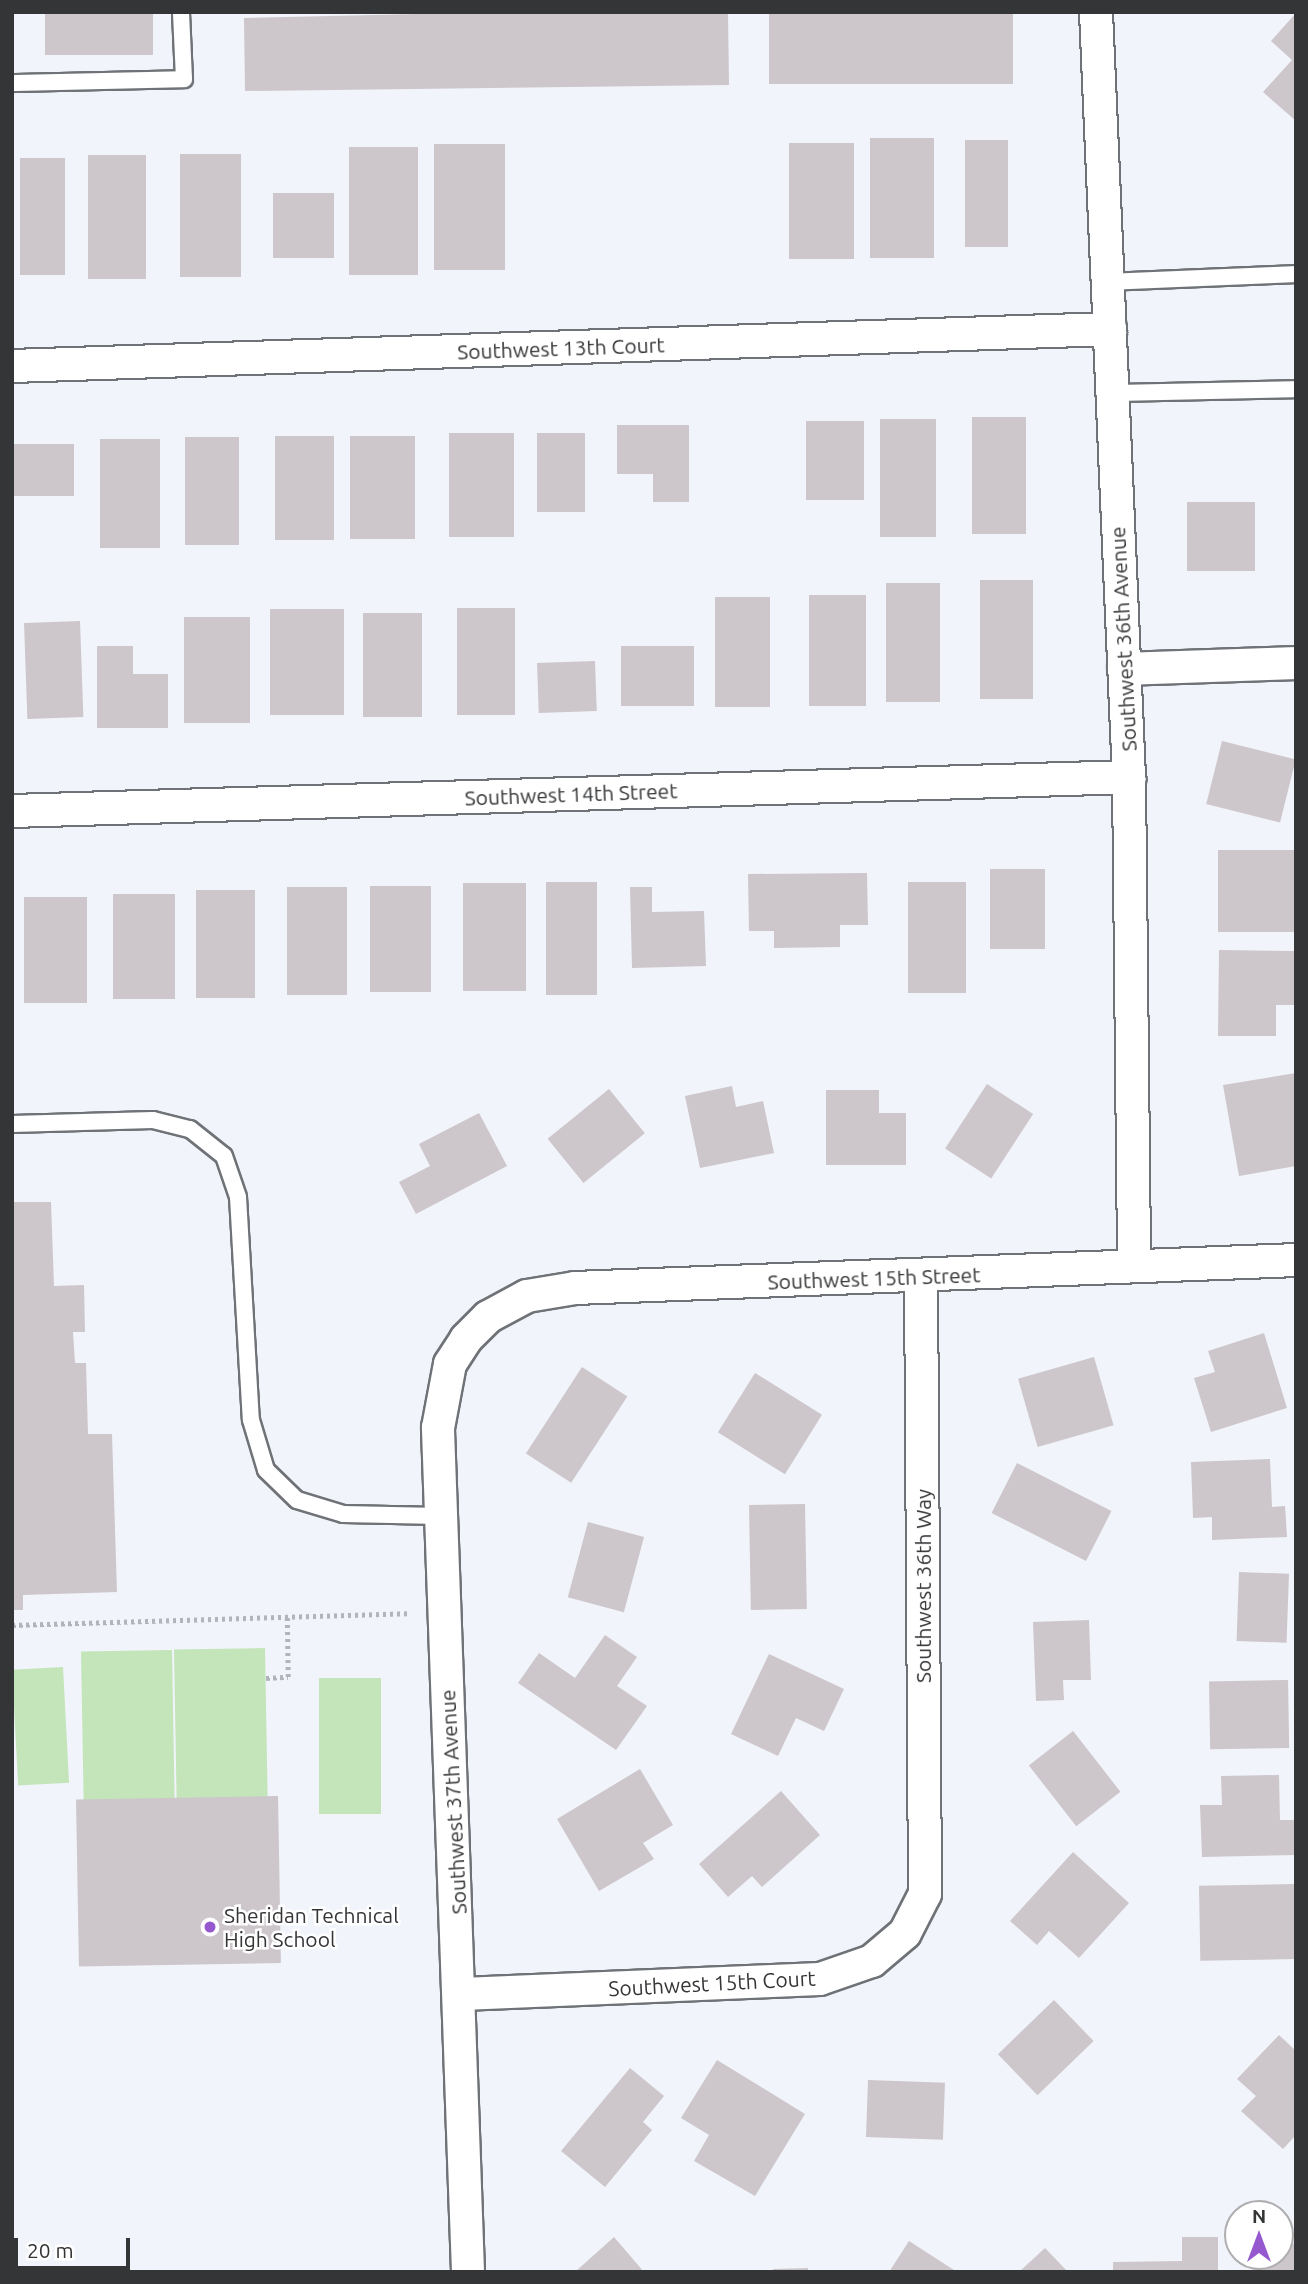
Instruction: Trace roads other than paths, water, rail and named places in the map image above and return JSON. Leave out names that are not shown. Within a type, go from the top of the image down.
[{"type":"street","name":"Southwest 36th Avenue","points":[[1096,12],[1129,777],[1134,1266]]},
{"type":"street","name":"Southwest 13th Court","points":[[12,366],[1110,329]]},
{"type":"street","points":[[1124,669],[1296,663]]},
{"type":"street","name":"Southwest 14th Street","points":[[12,811],[1129,777]]},
{"type":"street","name":"Southwest 15th Street","points":[[467,1339],[488,1317],[527,1296],[575,1287],[920,1277],[1296,1260]]},
{"type":"street","name":"Southwest 36th Way","points":[[920,1277],[925,1894]]},
{"type":"street","name":"Southwest 37th Avenue","points":[[467,1339],[443,1388],[440,1516],[462,1994],[468,2272]]},
{"type":"street","name":"Southwest 15th Court","points":[[462,1994],[846,1974],[905,1933],[925,1894]]},
{"type":"lane","points":[[12,83],[184,79],[181,12]]},
{"type":"lane","points":[[1108,282],[1296,274]]},
{"type":"lane","points":[[1112,393],[1296,389]]},
{"type":"lane","points":[[12,1124],[153,1120],[190,1129],[224,1156],[238,1197],[251,1420],[266,1470],[297,1500],[343,1514],[440,1516]]},
{"type":"place","name":"Sheridan Technical High School","points":[[210,1927]]}]
